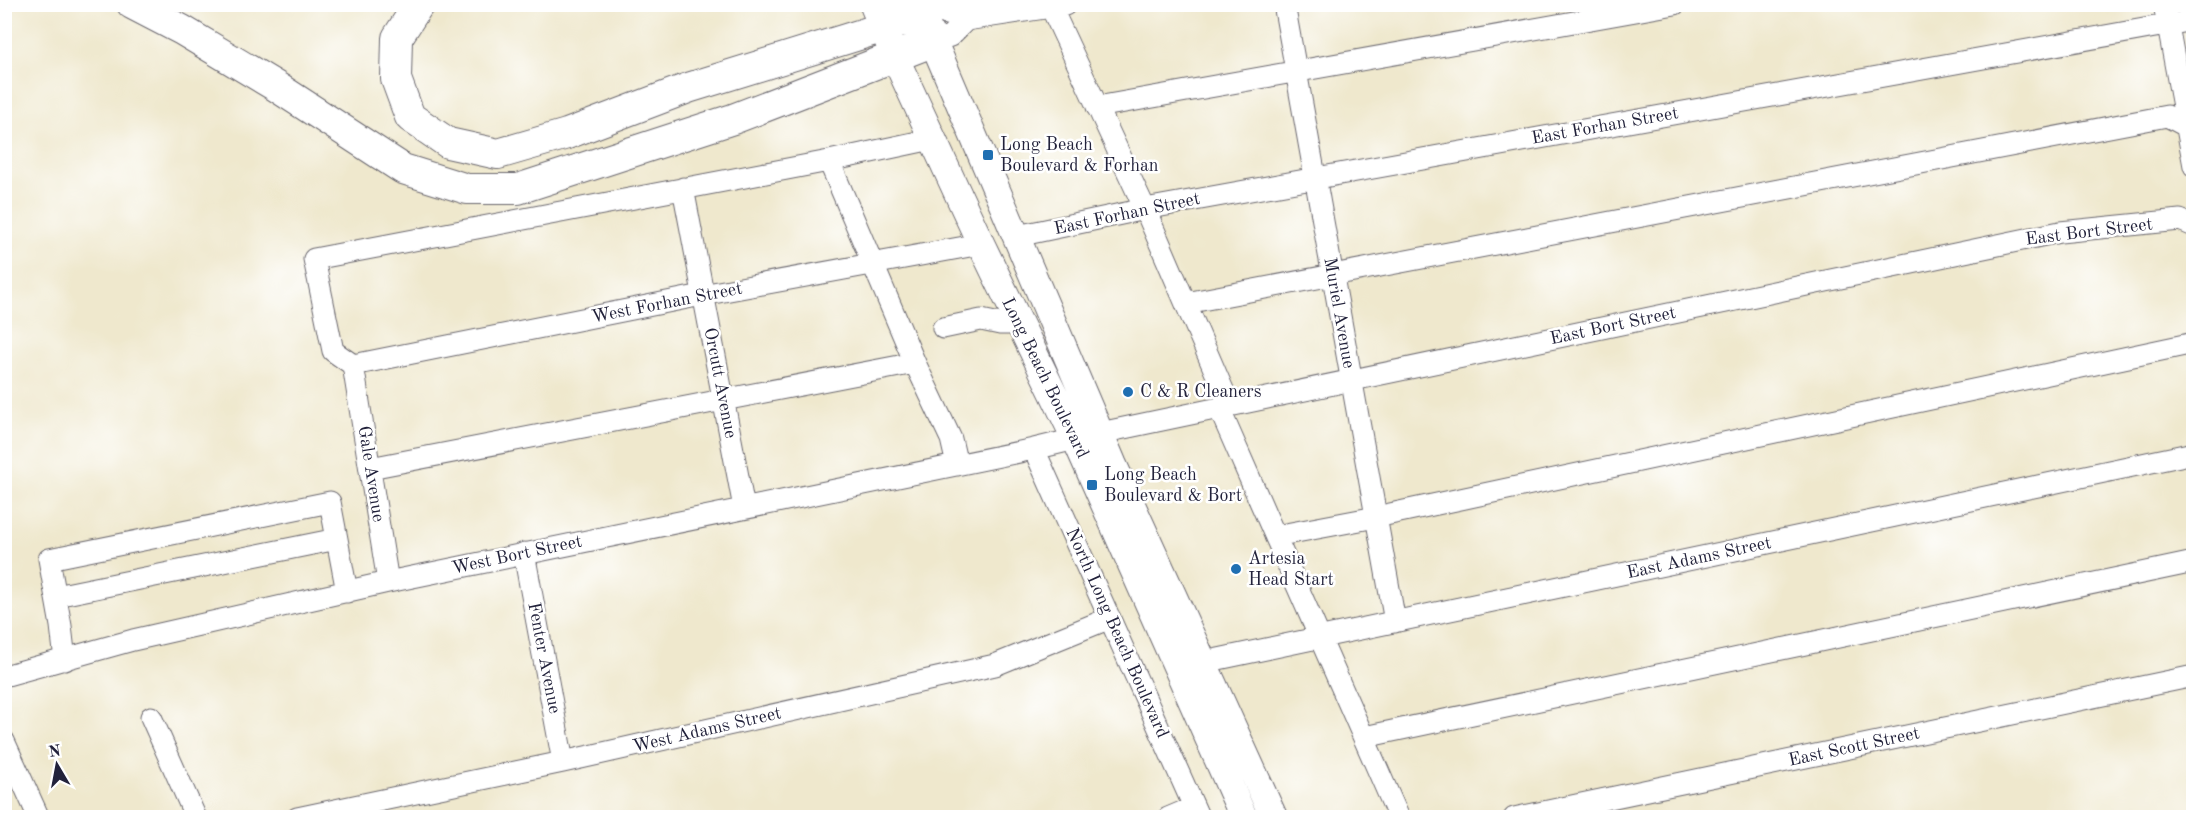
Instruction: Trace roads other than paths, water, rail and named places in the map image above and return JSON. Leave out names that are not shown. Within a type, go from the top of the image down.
[{"type":"highway","points":[[132,4],[182,30],[277,87],[403,169],[467,189],[518,189],[733,119],[883,30]]},
{"type":"highway","points":[[419,4],[397,38],[396,79],[410,117],[448,143],[498,154],[567,134],[688,88],[924,20]]},
{"type":"main road","name":"Long Beach Boulevard","points":[[924,20],[1017,236],[1088,436],[1244,818]]},
{"type":"main road","name":"Long Beach Boulevard","points":[[883,30],[1020,324],[1142,529],[1274,818]]},
{"type":"street","name":"Muriel Avenue","points":[[1284,4],[1395,622]]},
{"type":"street","points":[[1097,107],[1675,4]]},
{"type":"street","points":[[924,20],[940,12],[966,20],[1059,6],[1097,107],[1186,303],[1275,536],[1399,818]]},
{"type":"street","points":[[2166,15],[2190,126],[2193,166]]},
{"type":"street","name":"East Forhan Street","points":[[1017,236],[1144,208],[1315,178],[2166,15],[2193,20]]},
{"type":"street","points":[[1186,303],[2168,116],[2190,126]]},
{"type":"street","points":[[353,365],[333,351],[314,259],[829,161],[932,139]]},
{"type":"street","points":[[829,161],[915,363],[951,440],[957,465]]},
{"type":"street","name":"Orcutt Avenue","points":[[683,188],[744,508]]},
{"type":"street","name":"East Bort Street","points":[[1034,450],[1224,407],[2060,232],[2180,220],[2193,226]]},
{"type":"street","name":"West Forhan Street","points":[[353,365],[702,295],[981,244]]},
{"type":"street","points":[[943,328],[981,320],[1000,324],[1020,324]]},
{"type":"street","points":[[1275,536],[1376,517],[2193,343]]},
{"type":"street","points":[[370,468],[915,363]]},
{"type":"street","name":"Gale Avenue","points":[[353,365],[388,582]]},
{"type":"street","name":"West Bort Street","points":[[4,676],[133,640],[388,582],[1034,450]]},
{"type":"street","name":"North Long Beach Boulevard","points":[[1034,450],[1197,812]]},
{"type":"street","name":"East Adams Street","points":[[1204,662],[2193,453]]},
{"type":"street","points":[[65,660],[49,559],[330,502],[347,592]]},
{"type":"street","points":[[56,596],[337,539]]},
{"type":"street","name":"Fenter Avenue","points":[[524,553],[563,762]]},
{"type":"street","points":[[1364,737],[2193,562]]},
{"type":"street","name":"West Adams Street","points":[[297,818],[563,762],[995,665],[1110,618]]},
{"type":"street","name":"East Scott Street","points":[[1514,818],[2193,676]]},
{"type":"street","points":[[151,717],[196,818]]},
{"type":"street","points":[[6,749],[39,818]]},
{"type":"street","points":[[1168,818],[1197,812]]},
{"type":"place","name":"Long Beach Boulevard & Forhan","points":[[988,155]]},
{"type":"place","name":"C & R Cleaners","points":[[1128,392]]},
{"type":"place","name":"Long Beach Boulevard & Bort","points":[[1092,485]]},
{"type":"place","name":"Artesia Head Start","points":[[1236,569]]}]
